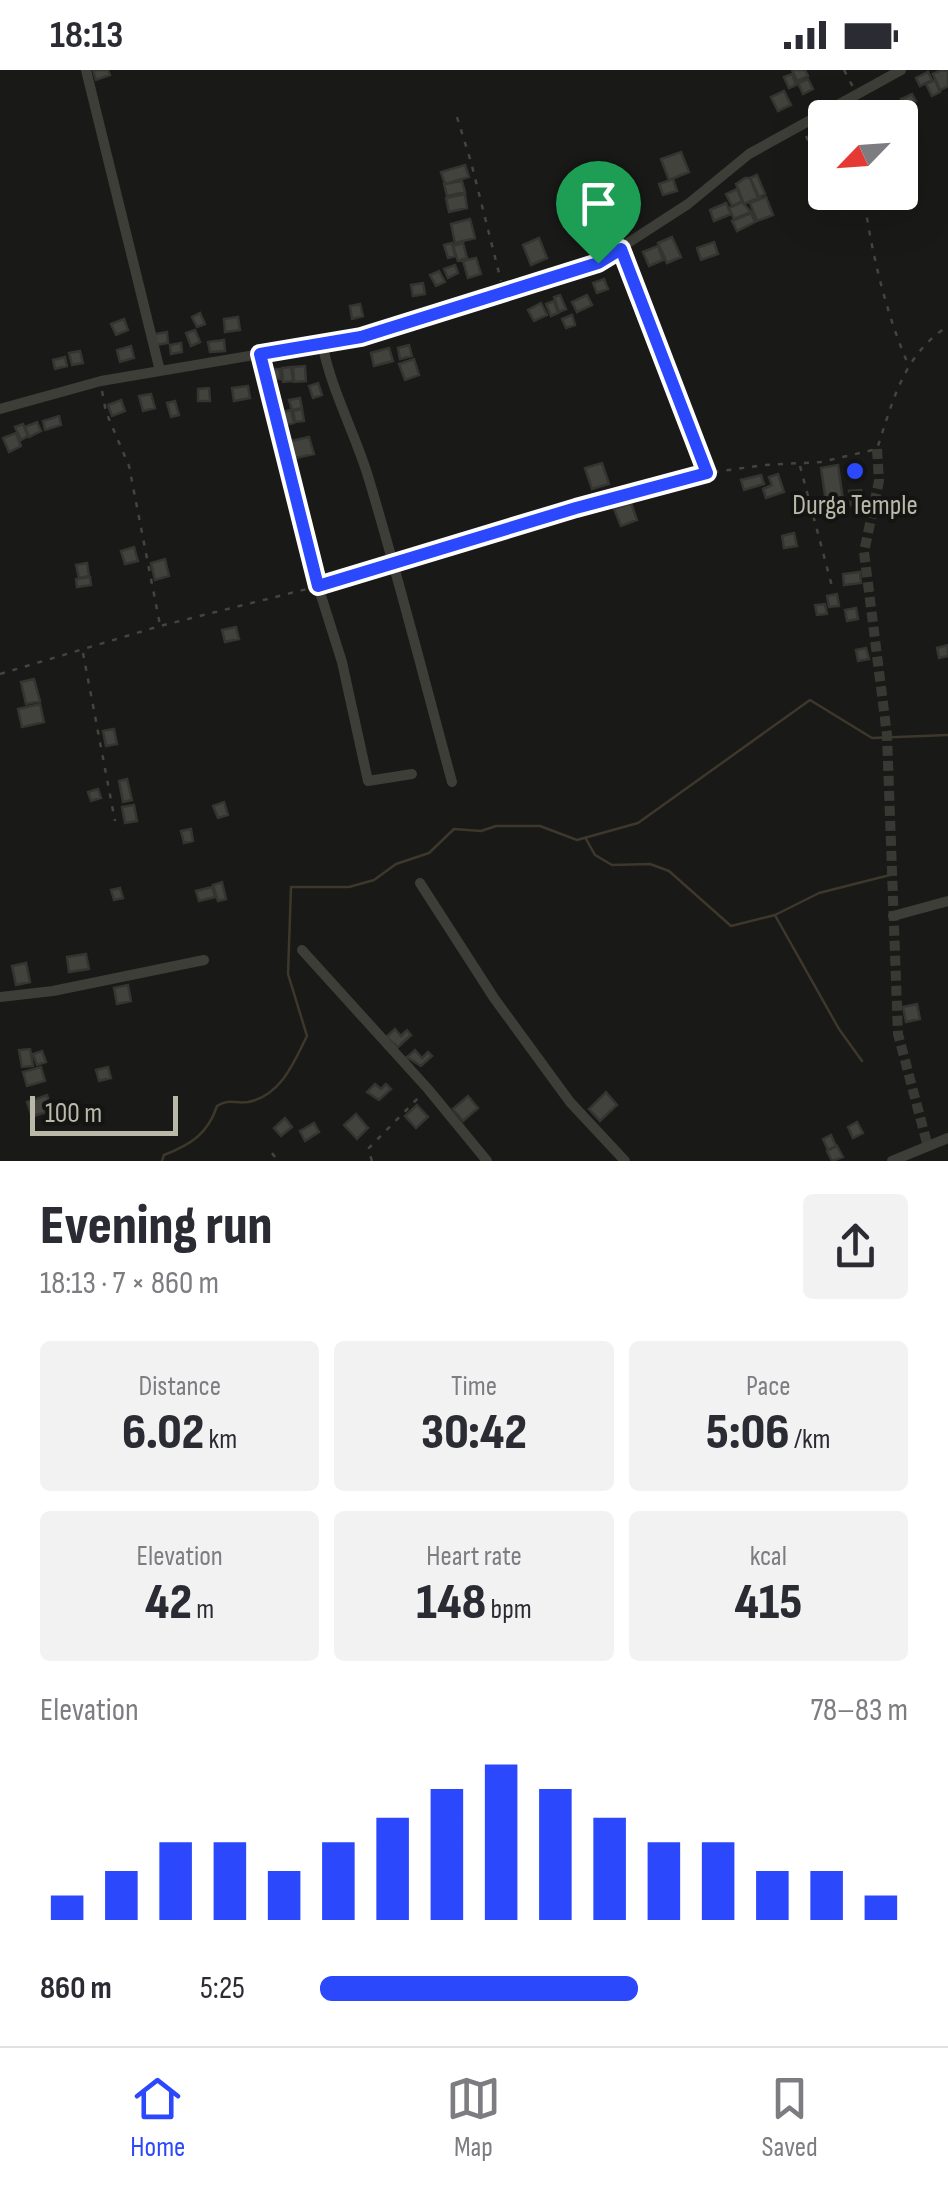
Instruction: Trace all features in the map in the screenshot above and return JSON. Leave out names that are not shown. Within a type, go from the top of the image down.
[{"type":"street","points":[[86,70],[160,371]]},
{"type":"street","points":[[0,409],[100,382],[361,337],[598,263],[688,204],[749,154],[900,70]]},
{"type":"street","points":[[322,344],[329,376],[360,450],[394,563],[452,782]]},
{"type":"street","points":[[260,354],[318,586],[342,662],[368,782],[412,774]]},
{"type":"street","points":[[420,883],[494,998],[570,1102],[625,1161]]},
{"type":"street","points":[[893,916],[948,902]]},
{"type":"street","points":[[302,950],[488,1161]]},
{"type":"street","points":[[0,997],[53,991],[204,960]]},
{"type":"street","points":[[892,1161],[948,1138]]},
{"type":"path","points":[[844,70],[856,93]]},
{"type":"path","points":[[456,117],[504,292]]},
{"type":"path","points":[[800,124],[808,139]]},
{"type":"path","points":[[867,210],[897,340],[909,366]]},
{"type":"path","points":[[621,249],[707,473]]},
{"type":"path","points":[[0,674],[707,473],[764,465],[800,465],[877,449],[909,366],[930,338],[948,326]]},
{"type":"path","points":[[100,382],[106,412],[129,466],[160,626]]},
{"type":"path","points":[[800,465],[833,590]]},
{"type":"path","points":[[83,651],[115,821]]},
{"type":"path","points":[[372,1161],[368,1149],[428,1089]]},
{"type":"path","points":[[272,1153],[278,1161]]},
{"type":"building","points":[[93,70],[108,70],[110,75],[96,80]]},
{"type":"building","points":[[792,70],[805,70],[808,76],[797,81]]},
{"type":"building","points":[[948,71],[948,86],[940,90],[933,74]]},
{"type":"building","points":[[928,72],[932,80],[920,86],[916,78]]},
{"type":"building","points":[[792,74],[796,85],[789,88],[784,77]]},
{"type":"building","points":[[808,79],[813,89],[803,94],[798,83]]},
{"type":"building","points":[[935,80],[940,92],[932,96],[926,84]]},
{"type":"building","points":[[784,91],[791,105],[778,111],[771,97]]},
{"type":"building","points":[[681,152],[689,172],[669,180],[661,159]]},
{"type":"building","points":[[465,165],[469,177],[445,184],[441,172]]},
{"type":"building","points":[[757,175],[765,194],[759,197],[750,178]]},
{"type":"building","points":[[750,178],[758,198],[744,204],[736,184]]},
{"type":"building","points":[[673,179],[677,191],[663,195],[659,184]]},
{"type":"building","points":[[462,181],[465,192],[447,196],[444,184]]},
{"type":"building","points":[[737,189],[742,201],[732,206],[726,194]]},
{"type":"building","points":[[465,194],[467,208],[449,212],[446,198]]},
{"type":"building","points":[[766,197],[773,215],[757,221],[750,203]]},
{"type":"building","points":[[742,202],[751,212],[734,219],[729,208]]},
{"type":"building","points":[[726,203],[731,214],[714,221],[710,210]]},
{"type":"building","points":[[616,206],[620,218],[613,221],[608,210]]},
{"type":"building","points":[[628,207],[633,224],[618,228],[616,221],[622,219],[619,210]]},
{"type":"building","points":[[751,213],[755,222],[737,231],[732,221]]},
{"type":"building","points":[[597,217],[599,226],[586,229],[584,220]]},
{"type":"building","points":[[470,219],[475,238],[455,243],[451,224]]},
{"type":"building","points":[[599,228],[601,237],[588,239],[586,231]]},
{"type":"building","points":[[672,237],[681,257],[667,263],[658,243]]},
{"type":"building","points":[[539,238],[547,258],[531,265],[523,245]]},
{"type":"building","points":[[714,242],[718,254],[701,260],[697,248]]},
{"type":"building","points":[[452,243],[455,256],[448,258],[444,245]]},
{"type":"building","points":[[463,243],[467,258],[458,261],[453,246]]},
{"type":"building","points":[[658,246],[663,260],[649,266],[643,252]]},
{"type":"building","points":[[476,258],[481,274],[468,278],[463,261]]},
{"type":"building","points":[[455,265],[458,273],[448,278],[444,269]]},
{"type":"building","points":[[439,271],[445,282],[436,286],[430,275]]},
{"type":"building","points":[[604,279],[608,289],[597,293],[593,283]]},
{"type":"building","points":[[423,283],[425,294],[413,296],[411,285]]},
{"type":"building","points":[[560,295],[566,309],[559,312],[554,297]]},
{"type":"building","points":[[587,295],[592,305],[577,312],[572,302]]},
{"type":"building","points":[[554,301],[558,313],[551,316],[546,304]]},
{"type":"building","points":[[541,303],[547,315],[534,321],[528,310]]},
{"type":"building","points":[[360,304],[363,316],[352,319],[350,306]]},
{"type":"building","points":[[200,313],[205,324],[197,327],[192,317]]},
{"type":"building","points":[[572,315],[575,325],[566,328],[562,319]]},
{"type":"building","points":[[238,317],[240,330],[225,332],[224,319]]},
{"type":"building","points":[[124,319],[128,330],[116,335],[111,324]]},
{"type":"building","points":[[195,330],[200,342],[191,346],[186,333]]},
{"type":"building","points":[[167,332],[168,343],[156,345],[155,334]]},
{"type":"building","points":[[224,340],[225,351],[210,352],[208,342]]},
{"type":"building","points":[[181,343],[182,352],[171,354],[170,345]]},
{"type":"building","points":[[409,345],[412,356],[400,359],[398,348]]},
{"type":"building","points":[[131,346],[134,358],[120,362],[117,350]]},
{"type":"building","points":[[389,348],[393,361],[374,366],[371,353]]},
{"type":"building","points":[[80,351],[83,363],[72,365],[69,353]]},
{"type":"building","points":[[65,357],[67,366],[55,369],[53,360]]},
{"type":"building","points":[[414,359],[419,375],[405,380],[399,364]]},
{"type":"building","points":[[305,366],[306,381],[294,382],[293,367]]},
{"type":"building","points":[[291,367],[293,381],[283,382],[282,368]]},
{"type":"building","points":[[270,369],[280,369],[281,379],[270,379]]},
{"type":"building","points":[[318,383],[322,395],[313,398],[309,386]]},
{"type":"building","points":[[248,386],[250,398],[234,401],[232,388]]},
{"type":"building","points":[[209,388],[210,401],[198,401],[198,389]]},
{"type":"building","points":[[151,394],[155,408],[143,411],[139,396]]},
{"type":"building","points":[[300,398],[302,408],[292,410],[289,400]]},
{"type":"building","points":[[121,400],[125,411],[112,416],[108,405]]},
{"type":"building","points":[[175,401],[179,415],[171,417],[167,403]]},
{"type":"building","points":[[302,409],[304,421],[295,422],[293,411]]},
{"type":"building","points":[[291,410],[294,423],[284,425],[281,412]]},
{"type":"building","points":[[59,416],[61,425],[45,430],[43,421]]},
{"type":"building","points":[[37,422],[41,431],[29,437],[25,427]]},
{"type":"building","points":[[23,424],[28,436],[21,440],[15,427]]},
{"type":"building","points":[[16,433],[21,446],[9,452],[3,438]]},
{"type":"building","points":[[309,437],[314,454],[291,459],[287,442]]},
{"type":"building","points":[[602,463],[609,484],[592,489],[585,468]]},
{"type":"building","points":[[838,465],[844,507],[827,509],[821,468]]},
{"type":"building","points":[[778,474],[784,492],[766,498],[763,489],[772,485],[769,477]]},
{"type":"building","points":[[761,475],[764,484],[744,490],[741,480]]},
{"type":"building","points":[[861,490],[863,503],[851,505],[849,491]]},
{"type":"building","points":[[631,503],[637,520],[621,526],[614,509]]},
{"type":"building","points":[[794,533],[797,546],[784,548],[782,536]]},
{"type":"building","points":[[134,547],[138,561],[125,564],[121,551]]},
{"type":"building","points":[[165,559],[169,576],[155,580],[151,563]]},
{"type":"building","points":[[87,563],[89,576],[79,578],[76,565]]},
{"type":"building","points":[[860,572],[861,583],[844,585],[843,574]]},
{"type":"building","points":[[90,577],[91,585],[77,587],[76,579]]},
{"type":"building","points":[[837,594],[839,606],[829,607],[827,596]]},
{"type":"building","points":[[825,604],[827,614],[817,615],[815,605]]},
{"type":"building","points":[[856,608],[858,619],[847,621],[845,610]]},
{"type":"building","points":[[236,627],[239,639],[225,642],[222,630]]},
{"type":"building","points":[[948,645],[948,656],[939,658],[937,648]]},
{"type":"building","points":[[866,648],[869,659],[858,661],[856,650]]},
{"type":"building","points":[[34,679],[40,701],[26,704],[21,682]]},
{"type":"building","points":[[40,704],[44,722],[22,727],[18,709]]},
{"type":"building","points":[[114,729],[117,744],[106,746],[103,731]]},
{"type":"building","points":[[127,779],[132,800],[123,802],[119,781]]},
{"type":"building","points":[[98,789],[101,798],[91,801],[88,792]]},
{"type":"building","points":[[224,802],[228,815],[218,818],[213,806]]},
{"type":"building","points":[[134,805],[137,821],[125,823],[122,807]]},
{"type":"building","points":[[191,829],[193,841],[184,843],[181,831]]},
{"type":"building","points":[[222,882],[226,899],[218,901],[213,885]]},
{"type":"building","points":[[212,887],[215,897],[199,901],[196,891]]},
{"type":"building","points":[[120,888],[123,898],[114,900],[111,890]]},
{"type":"building","points":[[86,954],[89,969],[69,972],[67,957]]},
{"type":"building","points":[[26,963],[30,982],[16,985],[12,966]]},
{"type":"building","points":[[128,985],[131,1001],[117,1004],[114,988]]},
{"type":"building","points":[[917,1004],[920,1019],[906,1022],[903,1007]]},
{"type":"building","points":[[395,1029],[401,1036],[407,1030],[411,1035],[398,1047],[386,1037]]},
{"type":"building","points":[[30,1049],[33,1066],[22,1067],[19,1050]]},
{"type":"building","points":[[415,1050],[422,1058],[428,1052],[432,1056],[421,1066],[407,1057]]},
{"type":"building","points":[[42,1051],[46,1062],[37,1065],[33,1054]]},
{"type":"building","points":[[41,1067],[45,1081],[27,1086],[23,1072]]},
{"type":"building","points":[[108,1067],[111,1078],[99,1081],[96,1070]]},
{"type":"building","points":[[375,1084],[381,1089],[386,1084],[391,1089],[379,1100],[367,1092]]},
{"type":"building","points":[[606,1092],[617,1105],[600,1121],[589,1109]]},
{"type":"building","points":[[47,1095],[52,1110],[32,1117],[27,1102]]},
{"type":"building","points":[[468,1096],[478,1108],[463,1121],[453,1109]]},
{"type":"building","points":[[417,1105],[428,1117],[416,1128],[405,1116]]},
{"type":"building","points":[[356,1114],[368,1128],[357,1139],[344,1125]]},
{"type":"building","points":[[285,1118],[292,1127],[281,1136],[274,1128]]},
{"type":"building","points":[[857,1122],[863,1133],[853,1138],[848,1127]]},
{"type":"building","points":[[314,1123],[319,1132],[305,1141],[300,1131]]},
{"type":"building","points":[[831,1135],[836,1146],[828,1150],[823,1139]]},
{"type":"building","points":[[837,1146],[843,1157],[832,1161],[827,1151]]},
{"type":"waterway","points":[[162,1161],[164,1155],[203,1131],[217,1106],[248,1102],[269,1093],[285,1076],[307,1036],[288,974],[291,887],[349,887],[374,880],[396,864],[429,853],[454,829],[540,826],[577,840],[638,823],[810,700],[872,738],[948,735]]},
{"type":"waterway","points":[[586,839],[595,855],[612,865],[650,864],[669,871],[731,926],[775,915],[819,893],[890,875]]},
{"type":"waterway","points":[[776,917],[839,1029],[862,1061]]},
{"type":"tunnel","points":[[877,449],[879,481],[864,552],[887,735],[898,1034],[928,1147]]},
{"type":"place","name":"Durga Temple","points":[[855,471]]},
{"type":"route","points":[[621,249],[707,473],[318,586],[260,354],[361,337],[598,263],[621,249]]}]
